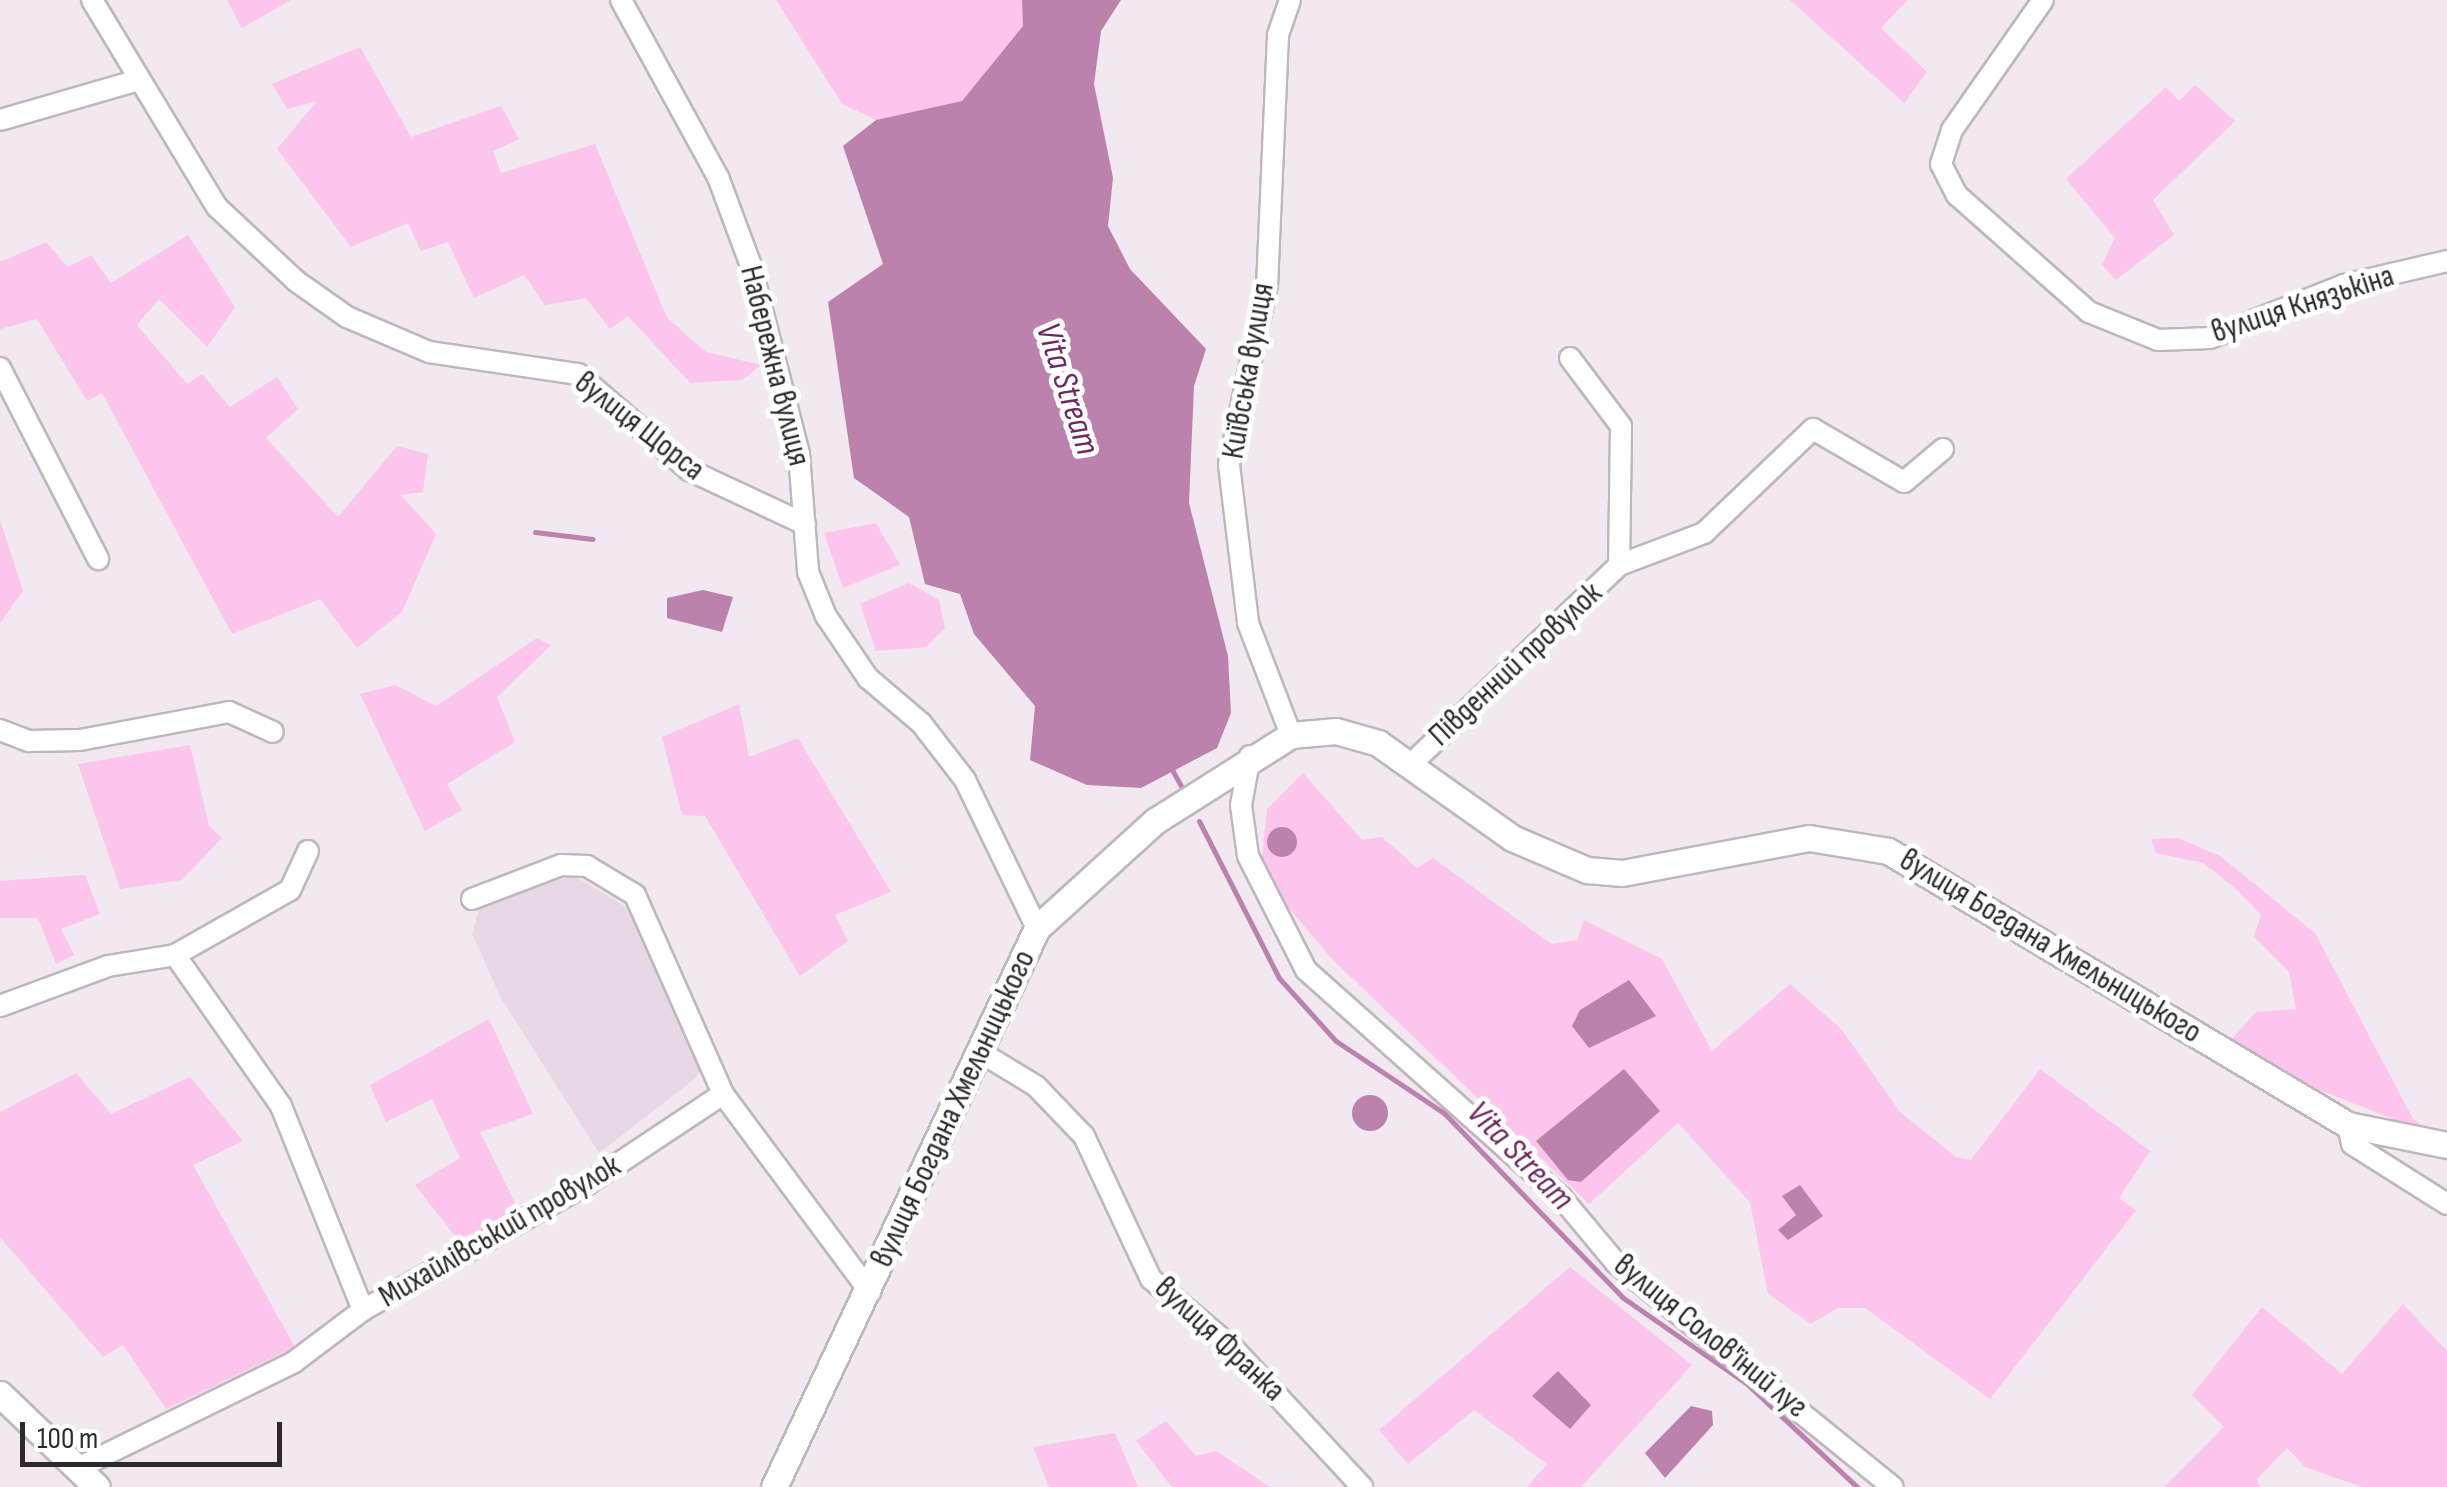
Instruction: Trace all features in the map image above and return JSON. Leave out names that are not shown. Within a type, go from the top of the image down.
[{"type":"street","name":"вулиця Щорса","points":[[92,0],[135,81],[239,232],[347,316],[429,352],[578,374],[689,470],[805,524]]},
{"type":"street","name":"Набережна вулиця","points":[[621,0],[718,177],[750,263],[800,454],[808,572],[826,616],[868,678],[922,723],[965,780],[1037,928]]},
{"type":"street","name":"Київська вулиця","points":[[1290,0],[1278,35],[1267,284],[1229,466],[1248,624],[1291,736]]},
{"type":"street","name":"вулиця Князькіна","points":[[2043,0],[1952,130],[1940,164],[1957,195],[2088,312],[2158,340],[2210,338],[2344,285],[2447,261]]},
{"type":"street","points":[[0,120],[135,81]]},
{"type":"street","name":"Південний провулок","points":[[1570,358],[1621,426],[1619,565]]},
{"type":"street","points":[[0,368],[98,559]]},
{"type":"street","name":"Південний провулок","points":[[1411,764],[1619,565],[1668,554],[1704,533],[1813,429],[1904,482],[1943,449]]},
{"type":"street","points":[[0,730],[29,741],[80,740],[229,712],[274,732]]},
{"type":"street","name":"вулиця Богдана Хмельницького","points":[[774,1487],[870,1292],[1037,928],[1155,821],[1250,756],[1291,736],[1354,734],[1411,764],[1512,838],[1587,870],[1622,873],[1809,838],[1888,852],[2348,1125],[2447,1145]]},
{"type":"street","name":"вулиця Солов'їний луг","points":[[1250,756],[1240,805],[1248,856],[1306,970],[1561,1197],[1630,1276],[1893,1487]]},
{"type":"street","points":[[0,1006],[108,966],[175,955],[290,890],[308,851]]},
{"type":"street","points":[[472,899],[561,865],[618,879],[650,916],[723,1094],[870,1292]]},
{"type":"street","name":"Михайлівський провулок","points":[[175,955],[282,1106],[363,1310],[589,1183],[723,1094]]},
{"type":"street","name":"вулиця Франка","points":[[980,1052],[1036,1086],[1084,1136],[1150,1280],[1233,1348],[1362,1487]]},
{"type":"street","points":[[2348,1125],[2352,1144],[2447,1204]]},
{"type":"street","points":[[78,1468],[294,1362],[363,1310]]},
{"type":"street","points":[[0,1394],[98,1487]]},
{"type":"shaded area","points":[[227,0],[291,0],[242,28]]},
{"type":"shaded area","points":[[776,0],[1022,0],[1024,26],[962,101],[876,120],[842,104]]},
{"type":"shaded area","points":[[1790,0],[1908,0],[1881,28],[1927,72],[1904,103]]},
{"type":"shaded area","points":[[360,47],[411,137],[501,106],[519,139],[493,151],[501,173],[595,144],[667,318],[706,352],[761,365],[742,380],[690,383],[628,316],[610,329],[586,298],[545,305],[524,275],[474,298],[448,242],[421,251],[408,223],[351,247],[277,149],[317,101],[287,109],[272,84]]},
{"type":"shaded area","points":[[2195,85],[2235,121],[2153,200],[2174,235],[2116,280],[2102,265],[2115,238],[2066,179],[2166,87],[2179,101]]},
{"type":"shaded area","points":[[188,235],[235,307],[207,347],[159,299],[137,325],[187,384],[202,374],[230,407],[277,377],[298,409],[266,438],[338,517],[397,446],[428,454],[423,492],[401,495],[436,534],[402,612],[357,648],[320,599],[232,634],[102,393],[87,401],[37,319],[0,329],[0,262],[46,242],[68,267],[91,255],[111,283]]},
{"type":"shaded area","points":[[0,520],[23,591],[0,623]]},
{"type":"shaded area","points":[[876,523],[900,565],[843,588],[824,533]]},
{"type":"shaded area","points":[[909,583],[939,600],[945,628],[926,647],[876,651],[860,604]]},
{"type":"shaded area","points":[[537,638],[551,645],[497,697],[515,742],[447,784],[462,810],[425,831],[360,694],[395,685],[436,706]]},
{"type":"shaded area","points":[[739,704],[749,757],[798,738],[891,892],[835,915],[848,941],[800,976],[705,816],[682,815],[662,737]]},
{"type":"shaded area","points":[[190,745],[209,826],[222,838],[182,880],[120,889],[78,764]]},
{"type":"shaded area","points":[[1303,773],[1362,840],[1382,837],[1417,868],[1433,858],[1551,944],[1577,940],[1584,920],[1662,959],[1712,1051],[1790,984],[1842,1030],[1900,1112],[1956,1157],[1971,1160],[2040,1069],[2150,1151],[2119,1198],[2136,1210],[1990,1399],[1865,1308],[1838,1308],[1811,1324],[1768,1294],[1750,1202],[1678,1123],[1589,1204],[1332,959],[1281,899],[1262,857],[1267,809]]},
{"type":"shaded area","points":[[2178,838],[2220,856],[2315,933],[2413,1119],[2437,1136],[2289,1078],[2230,1041],[2256,1012],[2296,1009],[2289,972],[2254,937],[2261,915],[2234,887],[2203,863],[2156,853],[2151,839]]},
{"type":"shaded area","points":[[85,875],[100,914],[61,929],[74,955],[56,964],[38,918],[0,918],[0,881]]},
{"type":"shaded area","points":[[573,875],[641,916],[704,1061],[697,1077],[599,1153],[501,998],[472,934],[480,906]]},
{"type":"shaded area","points":[[489,1019],[533,1114],[480,1132],[519,1211],[458,1240],[415,1185],[460,1158],[432,1099],[386,1122],[370,1085]]},
{"type":"shaded area","points":[[76,1073],[111,1114],[190,1077],[243,1141],[193,1165],[295,1347],[166,1409],[123,1345],[103,1357],[0,1237],[0,1112]]},
{"type":"shaded area","points":[[1570,1267],[1692,1365],[1581,1487],[1527,1487],[1547,1464],[1474,1410],[1408,1464],[1379,1430]]},
{"type":"shaded area","points":[[2403,1304],[2447,1351],[2447,1487],[2362,1487],[2305,1467],[2287,1448],[2257,1479],[2260,1487],[2164,1487],[2224,1427],[2192,1395],[2262,1307],[2342,1374]]},
{"type":"shaded area","points":[[1166,1421],[1196,1456],[1216,1451],[1270,1487],[1172,1487],[1136,1441]]},
{"type":"shaded area","points":[[1115,1433],[1138,1487],[1049,1487],[1033,1447]]},
{"type":"water","points":[[1022,0],[1121,0],[1101,31],[1094,84],[1113,178],[1108,226],[1130,269],[1206,349],[1194,386],[1189,503],[1228,656],[1231,713],[1217,748],[1141,788],[1087,785],[1030,760],[1035,706],[974,634],[960,594],[925,584],[909,517],[854,478],[828,302],[883,264],[843,146],[876,120],[962,101],[1023,26]]},
{"type":"water","points":[[703,590],[733,597],[722,632],[667,618],[667,598]]},
{"type":"water","points":[[1282,827],[1293,831],[1297,842],[1293,853],[1282,857],[1271,853],[1267,842],[1271,831]]},
{"type":"water","points":[[1629,980],[1656,1016],[1589,1048],[1572,1026],[1580,1010]]},
{"type":"water","points":[[1624,1069],[1660,1111],[1581,1182],[1568,1180],[1536,1141]]},
{"type":"water","points":[[1370,1095],[1382,1101],[1388,1113],[1382,1125],[1370,1131],[1358,1125],[1352,1113],[1358,1101]]},
{"type":"water","points":[[1800,1185],[1823,1216],[1788,1240],[1778,1230],[1796,1215],[1782,1196]]},
{"type":"water","points":[[1558,1371],[1591,1405],[1570,1429],[1532,1396]]},
{"type":"water","points":[[1691,1406],[1712,1411],[1713,1425],[1665,1478],[1645,1453]]},
{"type":"waterway","points":[[535,532],[593,539]]},
{"type":"waterway","name":"Vita Stream","points":[[1170,766],[1181,786]]},
{"type":"waterway","name":"Vita Stream","points":[[1199,821],[1279,978],[1336,1041],[1444,1113],[1622,1297],[1747,1384],[1857,1487]]}]
